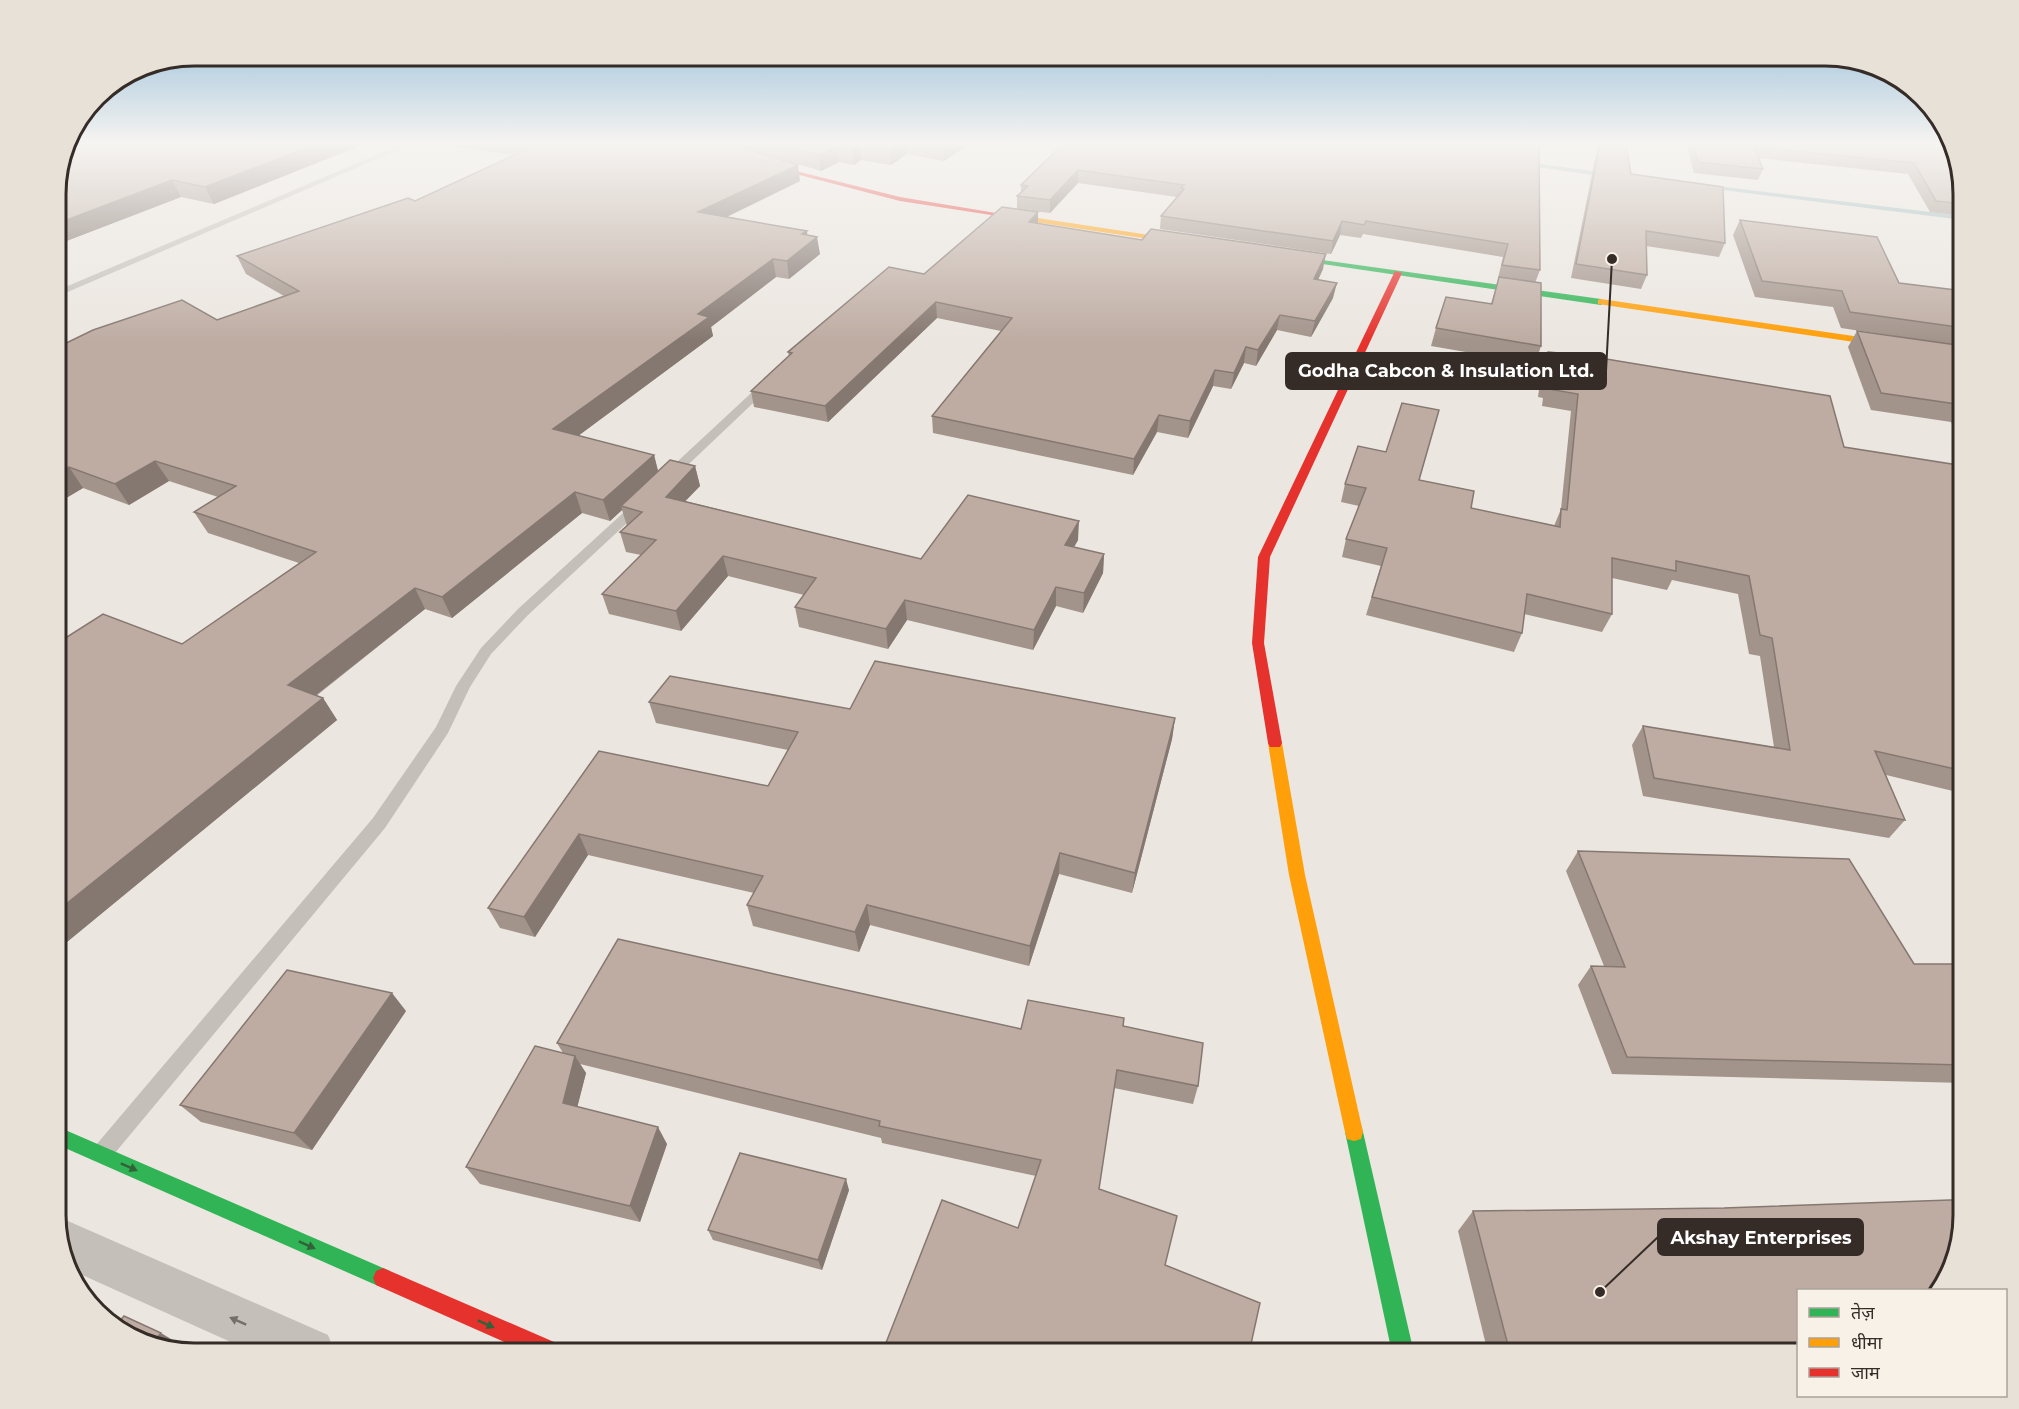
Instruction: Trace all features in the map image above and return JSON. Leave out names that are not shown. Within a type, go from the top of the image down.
[{"type":"street","points":[[962,210],[1209,246]]},
{"type":"street","points":[[1268,254],[1953,353]]},
{"type":"street","points":[[1398,273],[1264,557],[1258,643],[1297,875],[1401,1343]]},
{"type":"street","points":[[66,1140],[530,1343]]},
{"type":"street","points":[[69,1244],[288,1343]]},
{"type":"lane","points":[[66,290],[254,210]]},
{"type":"lane","points":[[100,1155],[379,824],[442,729],[463,686],[486,651],[523,612],[767,384]]},
{"type":"building","points":[[66,210],[94,210],[66,220]]},
{"type":"building","points":[[373,210],[703,210],[698,212],[807,231],[802,234],[817,237],[787,261],[773,259],[698,314],[709,317],[553,429],[654,455],[603,500],[575,492],[442,597],[415,588],[288,685],[323,698],[66,904],[66,638],[103,614],[182,644],[316,552],[194,512],[236,486],[155,461],[115,484],[69,467],[66,469],[66,343],[93,330],[182,300],[217,320],[299,291],[237,256]]},
{"type":"building","points":[[999,210],[1022,210],[1038,212],[1029,222],[1142,240],[1151,229],[1326,254],[1314,279],[1337,283],[1315,321],[1280,315],[1258,350],[1246,347],[1234,373],[1215,370],[1190,421],[1159,415],[1134,459],[932,416],[1012,318],[936,302],[825,406],[751,391],[792,353],[788,352],[889,267],[924,274]]},
{"type":"building","points":[[1166,210],[1540,210],[1540,270],[1502,265],[1508,244],[1366,221],[1364,225],[1342,221],[1333,241],[1161,216]]},
{"type":"building","points":[[1587,210],[1724,210],[1725,243],[1646,231],[1647,275],[1576,264]]},
{"type":"building","points":[[1740,220],[1877,237],[1899,283],[1953,290],[1953,326],[1850,312],[1842,291],[1762,281]]},
{"type":"building","points":[[1499,277],[1541,283],[1541,346],[1436,328],[1446,297],[1492,304]]},
{"type":"building","points":[[1857,331],[1953,344],[1953,404],[1881,393]]},
{"type":"building","points":[[1548,352],[1582,355],[1830,396],[1844,447],[1953,464],[1953,769],[1875,751],[1905,820],[1654,778],[1643,726],[1790,750],[1772,638],[1760,635],[1749,576],[1676,561],[1676,571],[1612,558],[1612,614],[1527,594],[1522,633],[1372,597],[1387,548],[1346,539],[1366,488],[1345,484],[1358,446],[1386,452],[1402,403],[1439,410],[1419,480],[1474,491],[1471,508],[1560,527],[1561,509],[1567,510],[1578,394],[1548,389],[1549,381],[1544,380]]},
{"type":"building","points":[[670,460],[695,466],[666,497],[921,559],[968,495],[1079,521],[1065,545],[1104,554],[1084,593],[1056,587],[1034,630],[905,600],[886,629],[795,607],[816,578],[723,556],[676,611],[602,594],[656,540],[620,532],[642,512],[621,506]]},
{"type":"building","points":[[875,661],[1175,718],[1135,873],[1060,853],[1030,946],[867,905],[855,932],[747,905],[763,876],[579,834],[524,917],[488,908],[599,751],[768,786],[798,732],[649,702],[670,676],[850,709]]},
{"type":"building","points":[[1578,851],[1849,859],[1914,964],[1953,964],[1953,1065],[1627,1057],[1591,966],[1625,967]]},
{"type":"building","points":[[618,939],[1021,1029],[1028,1000],[1124,1018],[1123,1026],[1203,1043],[1198,1086],[1117,1070],[1099,1189],[1177,1216],[1165,1265],[1260,1303],[1251,1343],[886,1343],[942,1200],[1018,1228],[1041,1160],[879,1126],[880,1121],[557,1043]]},
{"type":"building","points":[[287,970],[392,993],[294,1133],[180,1105]]},
{"type":"building","points":[[535,1046],[575,1056],[563,1103],[658,1127],[630,1206],[466,1167]]},
{"type":"building","points":[[740,1153],[846,1179],[818,1260],[708,1230]]},
{"type":"building","points":[[1953,1200],[1952,1232],[1940,1272],[1929,1289],[1797,1289],[1797,1343],[1507,1343],[1473,1211],[1724,1208]]},
{"type":"building","points":[[124,1316],[161,1333],[157,1338],[137,1330],[121,1320]]},
{"type":"waterway","points":[[1895,210],[1953,217]]},
{"type":"traffic: fast","points":[[1282,256],[1601,302]]},
{"type":"traffic: fast","points":[[1354,1132],[1401,1343]]},
{"type":"traffic: fast","points":[[66,1139],[383,1278]]},
{"type":"traffic: slow","points":[[1004,215],[1189,243]]},
{"type":"traffic: slow","points":[[1601,302],[1953,354]]},
{"type":"traffic: slow","points":[[1275,743],[1297,875],[1354,1132]]},
{"type":"traffic: jam","points":[[970,210],[1004,215]]},
{"type":"traffic: jam","points":[[1275,743],[1258,643],[1264,557],[1398,273]]},
{"type":"traffic: jam","points":[[383,1278],[530,1343]]},
{"type":"place","name":"Godha Cabcon & Insulation Ltd.","points":[[1612,259]]},
{"type":"place","name":"Akshay Enterprises","points":[[1600,1292]]}]
